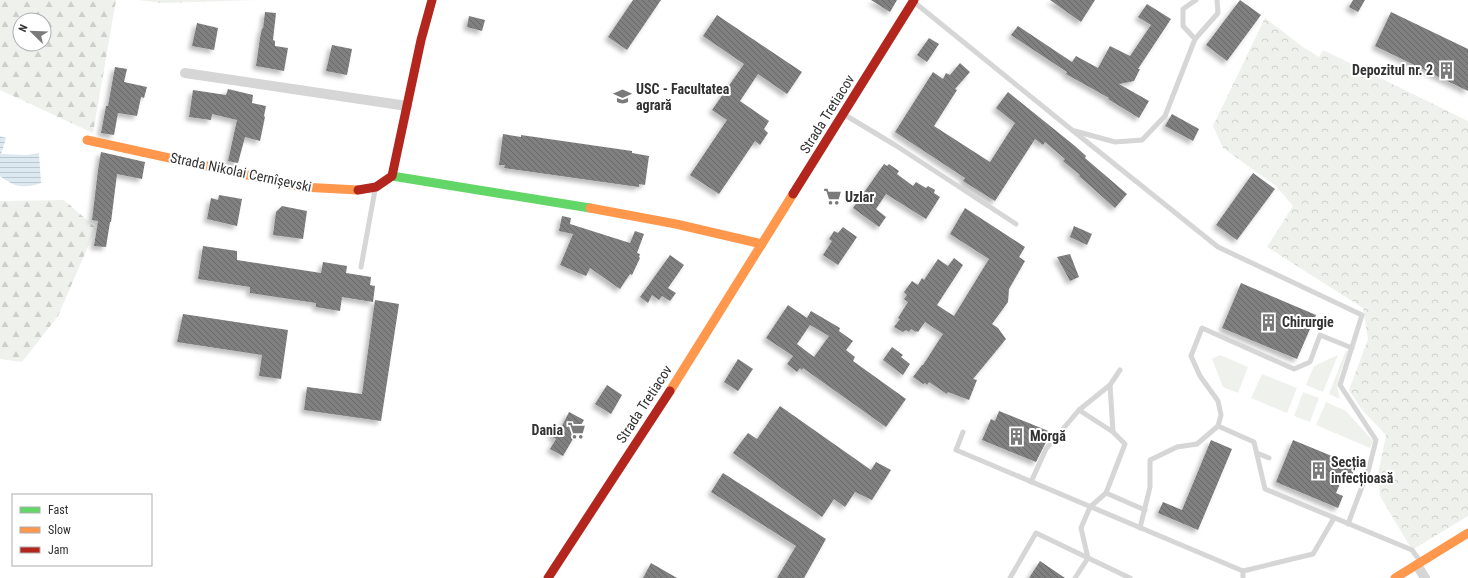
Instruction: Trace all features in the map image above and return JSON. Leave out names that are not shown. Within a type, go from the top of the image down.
[{"type":"street","points":[[432,0],[420,40],[392,176],[582,206],[676,224],[762,244]]},
{"type":"street","name":"Strada Tretiacov","points":[[548,578],[670,391],[844,114],[913,0]]},
{"type":"street","points":[[185,73],[407,106]]},
{"type":"street","name":"Strada Nikolai Cernîșevski","points":[[87,140],[302,188],[355,190],[376,187],[392,176]]},
{"type":"street","points":[[1395,578],[1468,533]]},
{"type":"street","points":[[1419,564],[1425,578]]},
{"type":"lane","points":[[913,0],[1218,247],[1362,315],[1340,385],[1376,440],[1369,468],[1348,524]]},
{"type":"lane","points":[[1196,0],[1183,9],[1183,26],[1196,39]]},
{"type":"lane","points":[[1072,130],[1115,142],[1142,140],[1165,116],[1196,39],[1218,13],[1217,0]]},
{"type":"lane","points":[[844,114],[895,145],[1016,224]]},
{"type":"lane","points":[[362,267],[376,187]]},
{"type":"lane","points":[[1140,528],[1150,487],[1150,460],[1177,447],[1197,444],[1218,426],[1221,415],[1218,401],[1200,376],[1191,356],[1202,328],[1294,369],[1310,362],[1320,335],[1352,348]]},
{"type":"lane","points":[[1031,482],[1046,449],[1079,410],[1110,385],[1120,370]]},
{"type":"lane","points":[[1110,385],[1112,432]]},
{"type":"lane","points":[[1075,578],[1088,558],[1081,528],[1090,507],[1106,494],[1125,444],[1112,432],[1079,410]]},
{"type":"lane","points":[[1218,426],[1254,442],[1265,489],[1412,550],[1419,564]]},
{"type":"lane","points":[[963,432],[956,450],[1243,571],[1313,554],[1334,518]]},
{"type":"lane","points":[[1257,453],[1269,458]]},
{"type":"lane","points":[[1106,494],[1145,510]]},
{"type":"lane","points":[[1010,578],[1036,533],[1130,578]]},
{"type":"lane","points":[[1243,571],[1243,578]]},
{"type":"green space","points":[[0,0],[116,0],[93,133],[0,90]]},
{"type":"green space","points":[[138,0],[259,0],[162,3]]},
{"type":"green space","points":[[1265,18],[1303,47],[1319,57],[1323,50],[1468,121],[1468,516],[1412,550],[1380,496],[1378,474],[1386,435],[1363,411],[1349,390],[1368,339],[1363,308],[1267,247],[1293,206],[1276,186],[1223,148],[1213,126]]},
{"type":"green space","points":[[64,200],[96,228],[58,316],[22,362],[0,359],[0,201]]},
{"type":"green space","points":[[1346,350],[1348,351],[1337,387],[1340,399],[1329,394]]},
{"type":"green space","points":[[1220,355],[1248,367],[1238,393],[1223,387],[1212,359]]},
{"type":"green space","points":[[1338,355],[1323,392],[1306,385],[1314,366]]},
{"type":"green space","points":[[1262,374],[1297,388],[1287,413],[1251,398]]},
{"type":"green space","points":[[1303,392],[1319,398],[1310,422],[1294,416]]},
{"type":"green space","points":[[1326,402],[1346,411],[1373,441],[1370,448],[1316,425]]},
{"type":"shaded area","points":[[0,136],[6,138],[1,154],[27,155],[39,153],[41,183],[29,186],[19,186],[10,183],[0,176]]},
{"type":"building","points":[[633,0],[661,0],[627,50],[608,37]]},
{"type":"building","points":[[871,0],[897,0],[890,12]]},
{"type":"building","points":[[1050,0],[1095,0],[1081,22]]},
{"type":"building","points":[[1240,0],[1261,15],[1227,61],[1206,45]]},
{"type":"building","points":[[1353,0],[1365,0],[1358,12],[1349,7]]},
{"type":"building","points":[[1147,4],[1171,19],[1138,69],[1140,69],[1134,81],[1119,84],[1149,101],[1139,118],[1108,99],[1109,98],[1066,74],[1067,72],[1011,35],[1018,26],[1072,62],[1076,56],[1098,68],[1110,46],[1130,56],[1151,25],[1138,17]]},
{"type":"building","points":[[265,12],[276,13],[273,40],[275,41],[275,46],[288,48],[284,71],[256,66]]},
{"type":"building","name":"Depozitul nr. 2","points":[[1391,12],[1468,49],[1468,91],[1375,46]]},
{"type":"building","points":[[717,15],[802,72],[787,94],[758,74],[740,101],[769,121],[764,129],[768,133],[760,145],[755,141],[719,194],[690,175],[727,120],[712,110],[744,64],[703,36]]},
{"type":"building","points":[[469,16],[485,20],[482,31],[467,27]]},
{"type":"building","points":[[197,23],[218,28],[214,50],[192,46]]},
{"type":"building","points":[[929,38],[939,44],[927,62],[917,55]]},
{"type":"building","points":[[332,45],[352,49],[347,75],[326,71]]},
{"type":"building","points":[[960,63],[970,72],[955,89],[957,90],[934,126],[990,162],[1015,123],[996,108],[1008,92],[1075,146],[1086,156],[1085,158],[1127,194],[1115,208],[1063,161],[1065,159],[1045,142],[1043,145],[1035,139],[995,201],[963,181],[965,178],[895,132],[933,72],[943,79],[946,73],[950,75]]},
{"type":"building","points":[[115,67],[127,69],[124,82],[147,87],[144,98],[141,97],[137,116],[118,113],[114,135],[101,133],[106,106],[108,106]]},
{"type":"building","points":[[228,89],[253,95],[252,103],[266,106],[260,141],[245,137],[238,163],[228,161],[237,120],[212,114],[211,120],[189,117],[193,90],[226,95]]},
{"type":"building","points":[[1172,114],[1199,129],[1193,141],[1165,126]]},
{"type":"building","points":[[503,134],[521,137],[521,135],[632,151],[632,153],[649,156],[645,185],[639,184],[639,187],[504,168],[505,165],[499,165]]},
{"type":"building","points":[[101,152],[145,162],[142,179],[117,174],[111,222],[106,247],[94,246],[98,221],[92,220]]},
{"type":"building","points":[[884,164],[887,166],[889,164],[899,171],[897,174],[913,186],[916,182],[926,188],[928,186],[935,190],[934,193],[940,197],[926,219],[886,194],[876,209],[886,217],[879,227],[853,208]]},
{"type":"building","points":[[1253,173],[1275,189],[1237,240],[1216,225]]},
{"type":"building","points":[[219,195],[242,199],[237,226],[207,219],[211,198],[218,200]]},
{"type":"building","points":[[282,206],[307,211],[303,239],[273,235],[276,212]]},
{"type":"building","points":[[965,208],[1025,247],[1019,257],[1025,261],[1009,289],[1008,302],[992,324],[998,328],[1006,339],[973,379],[977,380],[969,400],[948,392],[947,394],[929,382],[927,385],[925,383],[923,384],[913,377],[923,365],[943,334],[925,322],[918,332],[911,329],[909,332],[906,330],[903,332],[894,327],[900,319],[898,318],[908,302],[904,299],[907,295],[904,292],[912,281],[918,285],[922,278],[924,280],[938,259],[948,266],[954,258],[963,265],[937,305],[954,316],[989,259],[950,234]]},
{"type":"building","points":[[562,216],[571,218],[570,224],[630,243],[635,231],[644,234],[637,253],[640,254],[640,258],[632,275],[630,274],[620,289],[590,268],[586,276],[560,265],[573,234],[559,231]]},
{"type":"building","points":[[1074,226],[1092,234],[1087,245],[1070,237]]},
{"type":"building","points":[[843,227],[857,237],[838,265],[823,255],[832,241],[829,239],[834,231],[838,233]]},
{"type":"building","points":[[203,246],[237,251],[237,260],[321,273],[323,262],[347,266],[346,273],[371,277],[370,285],[375,286],[373,302],[342,297],[340,311],[316,307],[316,303],[250,293],[250,287],[198,279]]},
{"type":"building","points":[[1070,254],[1079,277],[1070,281],[1057,257]]},
{"type":"building","points":[[670,255],[684,265],[668,288],[676,293],[670,301],[662,296],[659,300],[652,295],[648,303],[640,297]]},
{"type":"building","name":"Chirurgie","points":[[1241,283],[1316,315],[1297,359],[1222,328]]},
{"type":"building","points":[[375,300],[399,304],[381,421],[304,410],[307,387],[362,394]]},
{"type":"building","points":[[788,305],[807,318],[811,311],[840,328],[839,331],[853,341],[846,350],[855,357],[853,361],[906,399],[886,427],[803,368],[802,370],[800,368],[797,372],[787,364],[793,356],[766,338]],"holes":[[[810,325],[829,336],[814,357],[797,344]]]},
{"type":"building","points":[[183,314],[288,330],[281,379],[259,376],[262,355],[177,342]]},
{"type":"building","points":[[892,347],[903,355],[901,357],[910,364],[903,375],[883,360]]},
{"type":"building","points":[[738,359],[753,369],[738,391],[724,382]]},
{"type":"building","points":[[607,385],[622,395],[611,414],[595,404]]},
{"type":"building","points":[[780,406],[871,470],[876,462],[891,470],[872,500],[855,492],[845,507],[834,499],[822,517],[733,453],[748,433],[757,439]]},
{"type":"building","name":"Morgă","points":[[999,411],[1051,432],[1036,462],[982,440],[991,419],[995,421]]},
{"type":"building","points":[[569,412],[584,420],[563,456],[550,449],[556,439],[551,436],[555,428],[560,430]]},
{"type":"building","points":[[1211,440],[1232,449],[1198,530],[1158,513],[1163,502],[1182,510]]},
{"type":"building","name":"Secția infecțioasă","points":[[1293,440],[1356,466],[1351,477],[1344,474],[1336,493],[1343,496],[1338,508],[1276,482]]},
{"type":"building","points":[[723,473],[826,539],[804,578],[777,578],[796,546],[711,492]]},
{"type":"building","points":[[1040,561],[1065,578],[1029,578]]},
{"type":"building","points":[[651,563],[677,578],[643,578]]},
{"type":"traffic: fast","points":[[392,176],[590,208]]},
{"type":"traffic: slow","points":[[87,140],[302,187],[358,190]]},
{"type":"traffic: slow","points":[[670,391],[793,194]]},
{"type":"traffic: slow","points":[[590,208],[676,224],[762,244]]},
{"type":"traffic: slow","points":[[1395,578],[1468,533]]},
{"type":"traffic: jam","points":[[358,190],[376,187],[392,176],[421,40],[432,0]]},
{"type":"traffic: jam","points":[[793,194],[914,0]]},
{"type":"traffic: jam","points":[[548,578],[670,391]]},
{"type":"place","name":"Depozitul nr. 2","points":[[1446,70]]},
{"type":"place","name":"USC - Facultatea agrară","points":[[623,97]]},
{"type":"place","name":"Uzlar","points":[[832,197]]},
{"type":"place","name":"Chirurgie","points":[[1269,322]]},
{"type":"place","name":"Dania","points":[[576,430]]},
{"type":"place","name":"Morgă","points":[[1017,436]]},
{"type":"place","name":"Secția infecțioasă","points":[[1318,470]]}]
